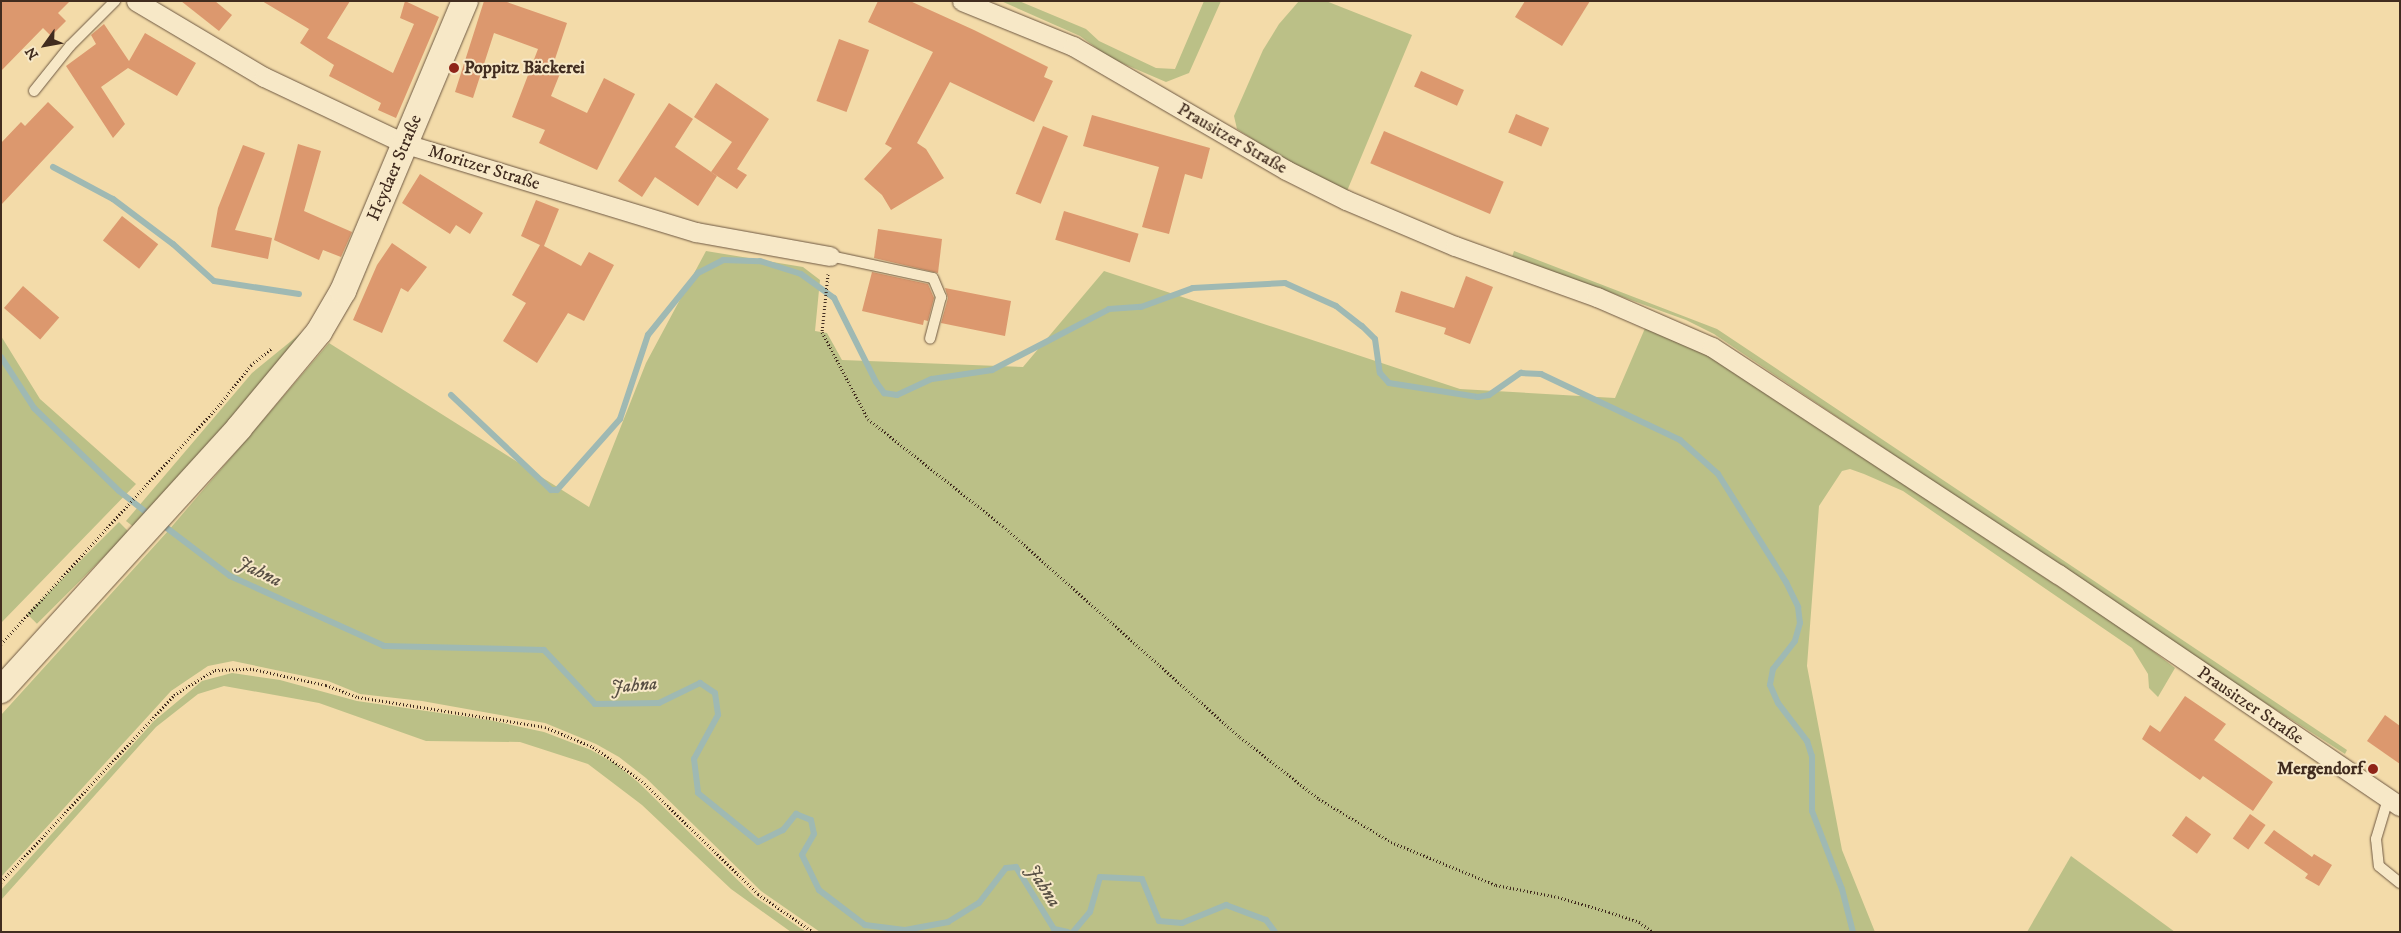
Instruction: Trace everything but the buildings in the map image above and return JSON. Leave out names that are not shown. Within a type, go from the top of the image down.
[{"type":"main road","name":"Heydaer Straße","points":[[1,690],[143,536],[319,332],[342,291],[406,144],[465,1]]},
{"type":"street","name":"Moritzer Straße","points":[[136,1],[264,77],[406,144],[677,227],[830,256]]},
{"type":"street","name":"Prausitzer Straße","points":[[962,1],[1073,46],[1286,170],[1346,200],[1508,265],[1597,297],[1712,347],[1782,390],[2394,802]]},
{"type":"lane","points":[[34,91],[70,46],[115,1]]},
{"type":"lane","points":[[830,256],[933,278],[941,297],[930,339]]},
{"type":"lane","points":[[2394,802],[2376,839],[2379,866],[2400,883]]},
{"type":"path","points":[[830,256],[822,332],[868,419],[1003,526],[1240,737],[1319,799],[1391,842],[1496,885],[1558,897],[1609,912],[1639,922],[1653,932]]},
{"type":"path","points":[[2,644],[146,483],[220,404],[251,365],[277,345]]},
{"type":"path","points":[[1,882],[174,695],[215,670],[253,669],[326,685],[358,697],[545,728],[593,747],[642,781],[758,894],[813,932]]},
{"type":"green space","points":[[1001,1],[1019,1],[1086,29],[1099,41],[1156,68],[1175,69],[1204,1],[1221,1],[1189,73],[1166,82],[1110,58],[1080,36]]},
{"type":"green space","points":[[1299,1],[1326,1],[1412,35],[1347,191],[1291,164],[1237,129],[1234,116],[1263,50],[1279,24]]},
{"type":"green space","points":[[706,251],[803,267],[820,280],[815,331],[827,333],[842,360],[1023,367],[1104,271],[1460,389],[1615,398],[1646,326],[1709,355],[2136,638],[2175,668],[2158,697],[2149,688],[2148,674],[2132,648],[1903,491],[1850,469],[1842,471],[1819,506],[1807,666],[1842,850],[1875,932],[820,932],[761,891],[646,778],[619,757],[596,744],[545,723],[422,701],[360,694],[328,681],[233,661],[208,666],[171,691],[1,877],[1,715],[168,531],[329,343],[589,507],[646,363]]},
{"type":"green space","points":[[1514,251],[1717,329],[2347,750],[2345,754],[2183,650],[1714,334],[1686,320],[1512,257]]},
{"type":"green space","points":[[301,333],[306,335],[135,528],[126,521],[252,373]]},
{"type":"green space","points":[[1,336],[40,399],[136,484],[1,623]]},
{"type":"green space","points":[[119,522],[129,532],[37,624],[27,614]]},
{"type":"green space","points":[[232,673],[280,680],[357,701],[489,720],[544,732],[591,750],[616,764],[639,783],[755,897],[806,932],[791,932],[731,889],[642,805],[588,764],[520,742],[426,741],[319,703],[224,686],[198,694],[156,727],[1,900],[1,890],[154,721],[202,681]]},
{"type":"green space","points":[[2071,856],[2175,932],[2027,932]]},
{"type":"waterway","points":[[53,167],[113,199],[173,244],[214,281],[299,294]]},
{"type":"waterway","points":[[451,395],[551,490],[557,490],[620,419],[648,335],[698,273],[723,260],[760,261],[801,274],[834,298],[876,382],[884,393],[897,395],[932,379],[992,370],[1109,309],[1141,307],[1193,288],[1285,283],[1336,306],[1362,326],[1375,339],[1380,373],[1389,383],[1478,397],[1489,395],[1521,373],[1541,374],[1680,440],[1718,474],[1786,582],[1798,607],[1800,623],[1795,641],[1773,669],[1770,685],[1778,703],[1807,741],[1812,756],[1812,811],[1842,889],[1853,932]]},
{"type":"waterway","name":"Jahna","points":[[1,357],[34,408],[119,491],[151,516]]},
{"type":"waterway","name":"Jahna","points":[[159,522],[230,576],[384,646],[544,650],[595,704],[659,703],[700,683],[715,693],[718,715],[694,759],[698,793],[758,842],[783,830],[796,814],[811,820],[814,834],[802,855],[819,890],[865,925],[905,930],[948,922],[979,903],[1006,868],[1016,867],[1054,929],[1068,932]]},
{"type":"waterway","name":"Jahna","points":[[1073,932],[1090,912],[1100,877],[1142,879],[1159,921],[1182,923],[1226,905],[1266,920],[1275,932]]},
{"type":"place","name":"Poppitz Bäckerei","points":[[454,68]]},
{"type":"place","name":"Mergendorf","points":[[2373,769]]}]
